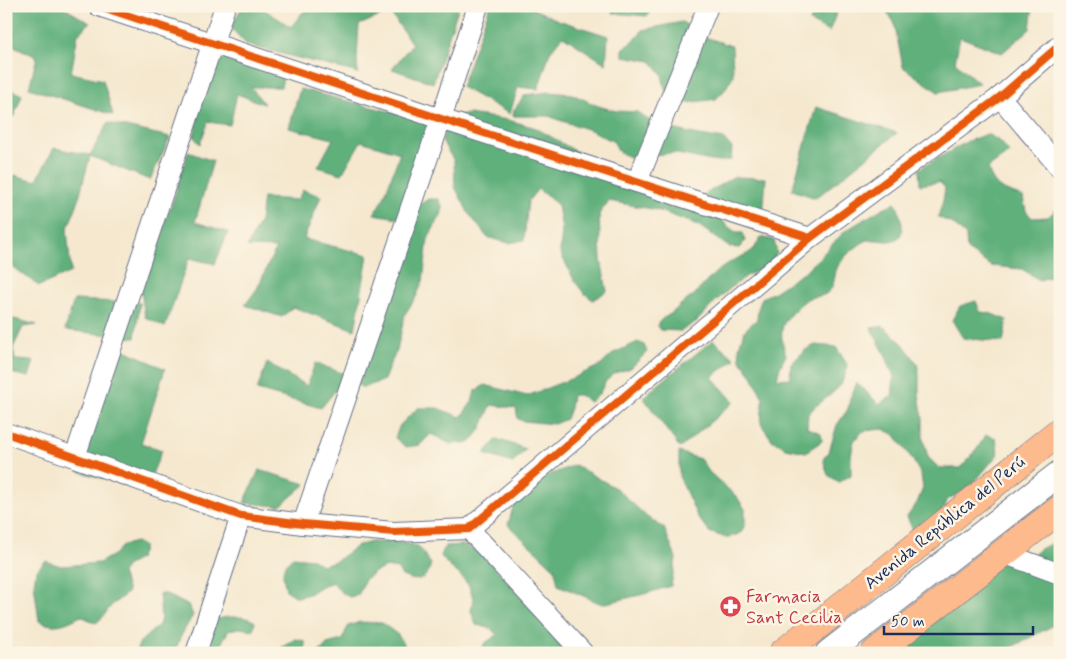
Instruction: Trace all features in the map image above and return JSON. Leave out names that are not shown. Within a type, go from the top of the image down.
[{"type":"highway","name":"Avenida República del Perú","points":[[783,653],[1060,431]]},
{"type":"highway","points":[[875,653],[1060,509]]},
{"type":"street","points":[[99,6],[810,238]]},
{"type":"street","points":[[76,457],[225,6]]},
{"type":"street","points":[[304,524],[478,6]]},
{"type":"street","points":[[637,182],[708,6]]},
{"type":"street","points":[[6,433],[241,516],[394,532],[469,529],[810,238],[1000,97],[1060,45]]},
{"type":"street","points":[[1000,97],[1060,168]]},
{"type":"street","points":[[828,653],[1060,473]]},
{"type":"street","points":[[196,653],[241,516]]},
{"type":"street","points":[[469,529],[583,653]]},
{"type":"street","points":[[1003,552],[1060,574]]},
{"type":"green space","points":[[6,6],[61,6],[90,23],[78,34],[71,73],[103,80],[113,115],[29,88],[37,57],[12,45],[6,48]]},
{"type":"green space","points":[[243,6],[259,6],[291,27],[302,13],[316,6],[459,6],[433,83],[392,69],[412,44],[390,12],[359,25],[358,73],[247,45],[230,27]]},
{"type":"green space","points":[[490,6],[527,6],[558,20],[608,36],[606,64],[563,36],[550,52],[538,89],[518,87],[510,114],[461,87]]},
{"type":"green space","points":[[614,6],[652,6],[647,16],[612,13]]},
{"type":"green space","points":[[815,6],[839,6],[829,32],[810,22]]},
{"type":"green space","points":[[883,6],[1033,6],[1030,29],[1002,53],[960,37],[955,62],[980,84],[938,92],[903,67],[894,22]]},
{"type":"green space","points":[[682,22],[708,38],[732,46],[733,76],[724,91],[716,99],[679,104],[665,90],[662,74],[651,61],[623,56],[623,49],[639,36],[642,30]]},
{"type":"green space","points":[[230,43],[286,63],[281,87],[251,87],[264,104],[237,94],[230,125],[208,122],[200,144],[194,137],[201,94]]},
{"type":"green space","points":[[6,87],[22,95],[14,116],[6,123]]},
{"type":"green space","points":[[300,89],[435,123],[404,219],[374,214],[384,197],[400,153],[361,141],[342,174],[318,167],[333,139],[289,128]]},
{"type":"green space","points":[[549,92],[572,94],[598,106],[616,111],[637,112],[656,125],[724,139],[732,148],[731,160],[711,161],[673,153],[629,157],[619,152],[614,142],[593,131],[549,116],[513,116],[514,110],[525,95]]},
{"type":"green space","points":[[816,107],[897,133],[816,198],[792,190]]},
{"type":"green space","points":[[469,114],[508,120],[536,128],[616,175],[709,207],[730,228],[737,233],[743,233],[745,241],[739,248],[729,247],[698,225],[657,210],[609,201],[599,214],[601,260],[607,291],[593,300],[583,292],[574,280],[560,252],[562,230],[558,205],[538,189],[528,201],[524,240],[509,243],[487,237],[469,214],[455,187],[454,161],[442,141],[449,116]]},
{"type":"green space","points":[[108,123],[170,137],[150,180],[90,156],[77,205],[67,230],[71,272],[39,286],[9,264],[10,221],[6,219],[6,197],[12,196],[14,175],[36,181],[54,148],[90,155]]},
{"type":"green space","points":[[987,134],[1001,142],[1009,153],[988,168],[993,181],[1005,191],[1023,197],[1026,211],[1032,218],[1048,217],[1057,209],[1060,211],[1060,283],[1050,277],[1039,280],[1022,269],[991,266],[967,250],[966,236],[953,224],[938,217],[945,188],[939,182],[920,185],[919,169],[968,141]]},
{"type":"green space","points":[[188,152],[213,161],[195,222],[228,232],[215,264],[189,258],[165,327],[145,317],[140,284],[173,201]]},
{"type":"green space","points":[[733,177],[766,178],[763,216],[699,198]]},
{"type":"green space","points":[[303,190],[321,196],[304,239],[368,255],[355,330],[293,307],[282,317],[245,305],[257,289],[276,248],[247,247],[260,221],[263,198],[297,200]]},
{"type":"green space","points":[[428,199],[439,199],[443,208],[428,239],[423,281],[416,297],[405,314],[397,350],[384,380],[363,388],[358,385],[390,277],[406,271],[401,266],[419,205]]},
{"type":"green space","points":[[895,203],[902,225],[900,236],[897,239],[887,241],[868,240],[863,242],[839,264],[830,291],[806,300],[791,314],[784,324],[782,341],[786,355],[777,379],[790,378],[791,364],[804,351],[815,345],[836,347],[848,366],[841,385],[808,414],[807,428],[821,433],[822,441],[806,452],[786,448],[772,440],[761,424],[763,398],[751,374],[740,359],[739,347],[744,331],[757,319],[762,298],[803,273],[845,231],[883,208]]},
{"type":"green space","points":[[761,237],[774,240],[777,253],[767,267],[748,275],[733,286],[697,321],[681,331],[660,330],[657,326],[662,319],[694,295],[715,273],[754,249]]},
{"type":"green space","points":[[74,300],[140,303],[135,338],[65,330]]},
{"type":"green space","points":[[976,301],[980,312],[989,313],[1007,320],[1003,342],[963,338],[952,320],[960,306]]},
{"type":"green space","points":[[6,317],[37,325],[23,327],[13,348],[15,360],[34,361],[29,377],[6,372]]},
{"type":"green space","points":[[883,326],[903,344],[917,363],[923,419],[923,439],[928,457],[939,468],[961,468],[986,435],[996,438],[998,454],[978,478],[964,491],[948,499],[920,546],[907,517],[917,503],[923,488],[921,475],[913,460],[894,434],[883,429],[863,431],[854,441],[851,455],[851,475],[839,482],[828,475],[823,459],[829,452],[837,425],[848,409],[850,398],[857,383],[879,404],[892,396],[894,377],[885,354],[871,328]]},
{"type":"green space","points":[[713,340],[735,359],[712,377],[734,402],[680,448],[643,397]]},
{"type":"green space","points":[[638,342],[644,345],[647,352],[631,368],[615,373],[606,381],[599,394],[590,402],[580,395],[572,395],[566,419],[554,424],[523,421],[518,419],[516,408],[491,405],[481,429],[471,442],[451,444],[431,434],[420,445],[406,447],[395,438],[400,425],[418,408],[437,408],[461,417],[472,402],[475,391],[485,385],[527,396],[601,365],[614,353]]},
{"type":"green space","points":[[121,348],[165,369],[141,443],[162,450],[145,491],[78,471]]},
{"type":"green space","points":[[267,363],[307,386],[315,363],[348,375],[321,408],[257,390]]},
{"type":"green space","points":[[497,439],[526,449],[513,463],[484,454]]},
{"type":"green space","points":[[679,452],[700,459],[710,473],[737,497],[745,509],[745,524],[741,533],[727,538],[709,532],[697,516],[679,476]]},
{"type":"green space","points":[[575,465],[617,489],[647,517],[664,528],[676,558],[671,586],[602,604],[558,585],[555,569],[508,525],[516,497],[533,481]]},
{"type":"green space","points":[[259,470],[306,484],[280,506],[244,503]]},
{"type":"green space","points":[[136,542],[143,546],[139,559],[128,565],[122,573],[128,592],[111,606],[96,623],[81,616],[56,625],[39,621],[34,584],[36,571],[45,561],[61,566],[99,563],[115,554],[123,545]]},
{"type":"green space","points":[[371,542],[396,542],[418,546],[431,564],[428,571],[424,577],[415,580],[402,576],[398,569],[386,567],[366,578],[358,595],[349,597],[340,591],[333,582],[321,586],[309,594],[297,597],[286,590],[283,572],[293,557],[313,559],[322,565],[336,561],[357,546]]},
{"type":"green space","points":[[1052,542],[1060,547],[1060,558],[1058,563],[1050,566],[1034,554]]},
{"type":"green space","points":[[463,545],[481,554],[580,653],[482,653],[484,644],[497,635],[490,628],[476,625],[471,611],[473,598],[469,586],[441,556],[445,546]]},
{"type":"green space","points":[[1003,553],[1060,574],[1060,622],[1000,653],[895,653]]},
{"type":"green space","points":[[159,594],[166,594],[189,606],[193,615],[174,653],[135,653],[140,642],[159,625],[161,618]]},
{"type":"green space","points":[[242,617],[252,620],[255,622],[253,630],[239,628],[229,630],[223,640],[219,653],[197,653],[212,620]]},
{"type":"green space","points":[[360,622],[382,623],[398,635],[406,649],[434,653],[318,653],[327,644],[342,640],[348,626]]},
{"type":"green space","points":[[295,639],[305,641],[305,653],[280,653],[282,647]]},
{"type":"cycle path","points":[[99,6],[810,238]]},
{"type":"cycle path","points":[[6,433],[241,516],[303,524],[394,532],[469,529],[810,238],[1000,97],[1060,45]]},
{"type":"place","name":"Farmacia Sant Cecilia","points":[[730,607]]}]
